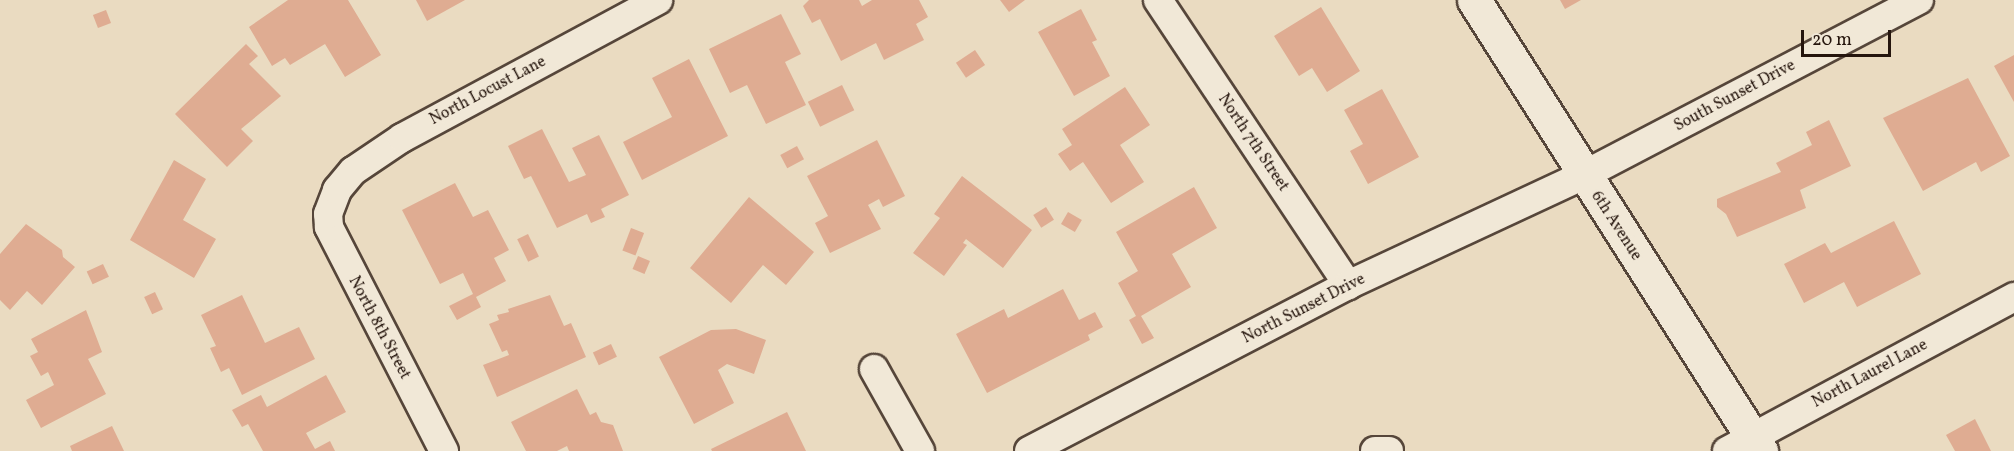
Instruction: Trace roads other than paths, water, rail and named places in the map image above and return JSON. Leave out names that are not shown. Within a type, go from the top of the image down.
[{"type":"street","name":"North Locust Lane","points":[[333,201],[353,171],[402,138],[658,0]]},
{"type":"street","name":"North 7th Street","points":[[1158,0],[1348,285]]},
{"type":"street","name":"6th Avenue","points":[[1474,0],[1584,175],[1746,446]]},
{"type":"street","name":"South Sunset Drive","points":[[1584,175],[1919,0]]},
{"type":"street","name":"North Sunset Drive","points":[[1029,451],[1348,285],[1584,175]]},
{"type":"street","name":"North 8th Street","points":[[333,201],[328,214],[329,227],[340,254],[444,451]]},
{"type":"street","name":"North Laurel Lane","points":[[1746,446],[2014,297]]},
{"type":"street","points":[[874,369],[920,451]]},
{"type":"street","points":[[1375,451],[1389,451]]}]
